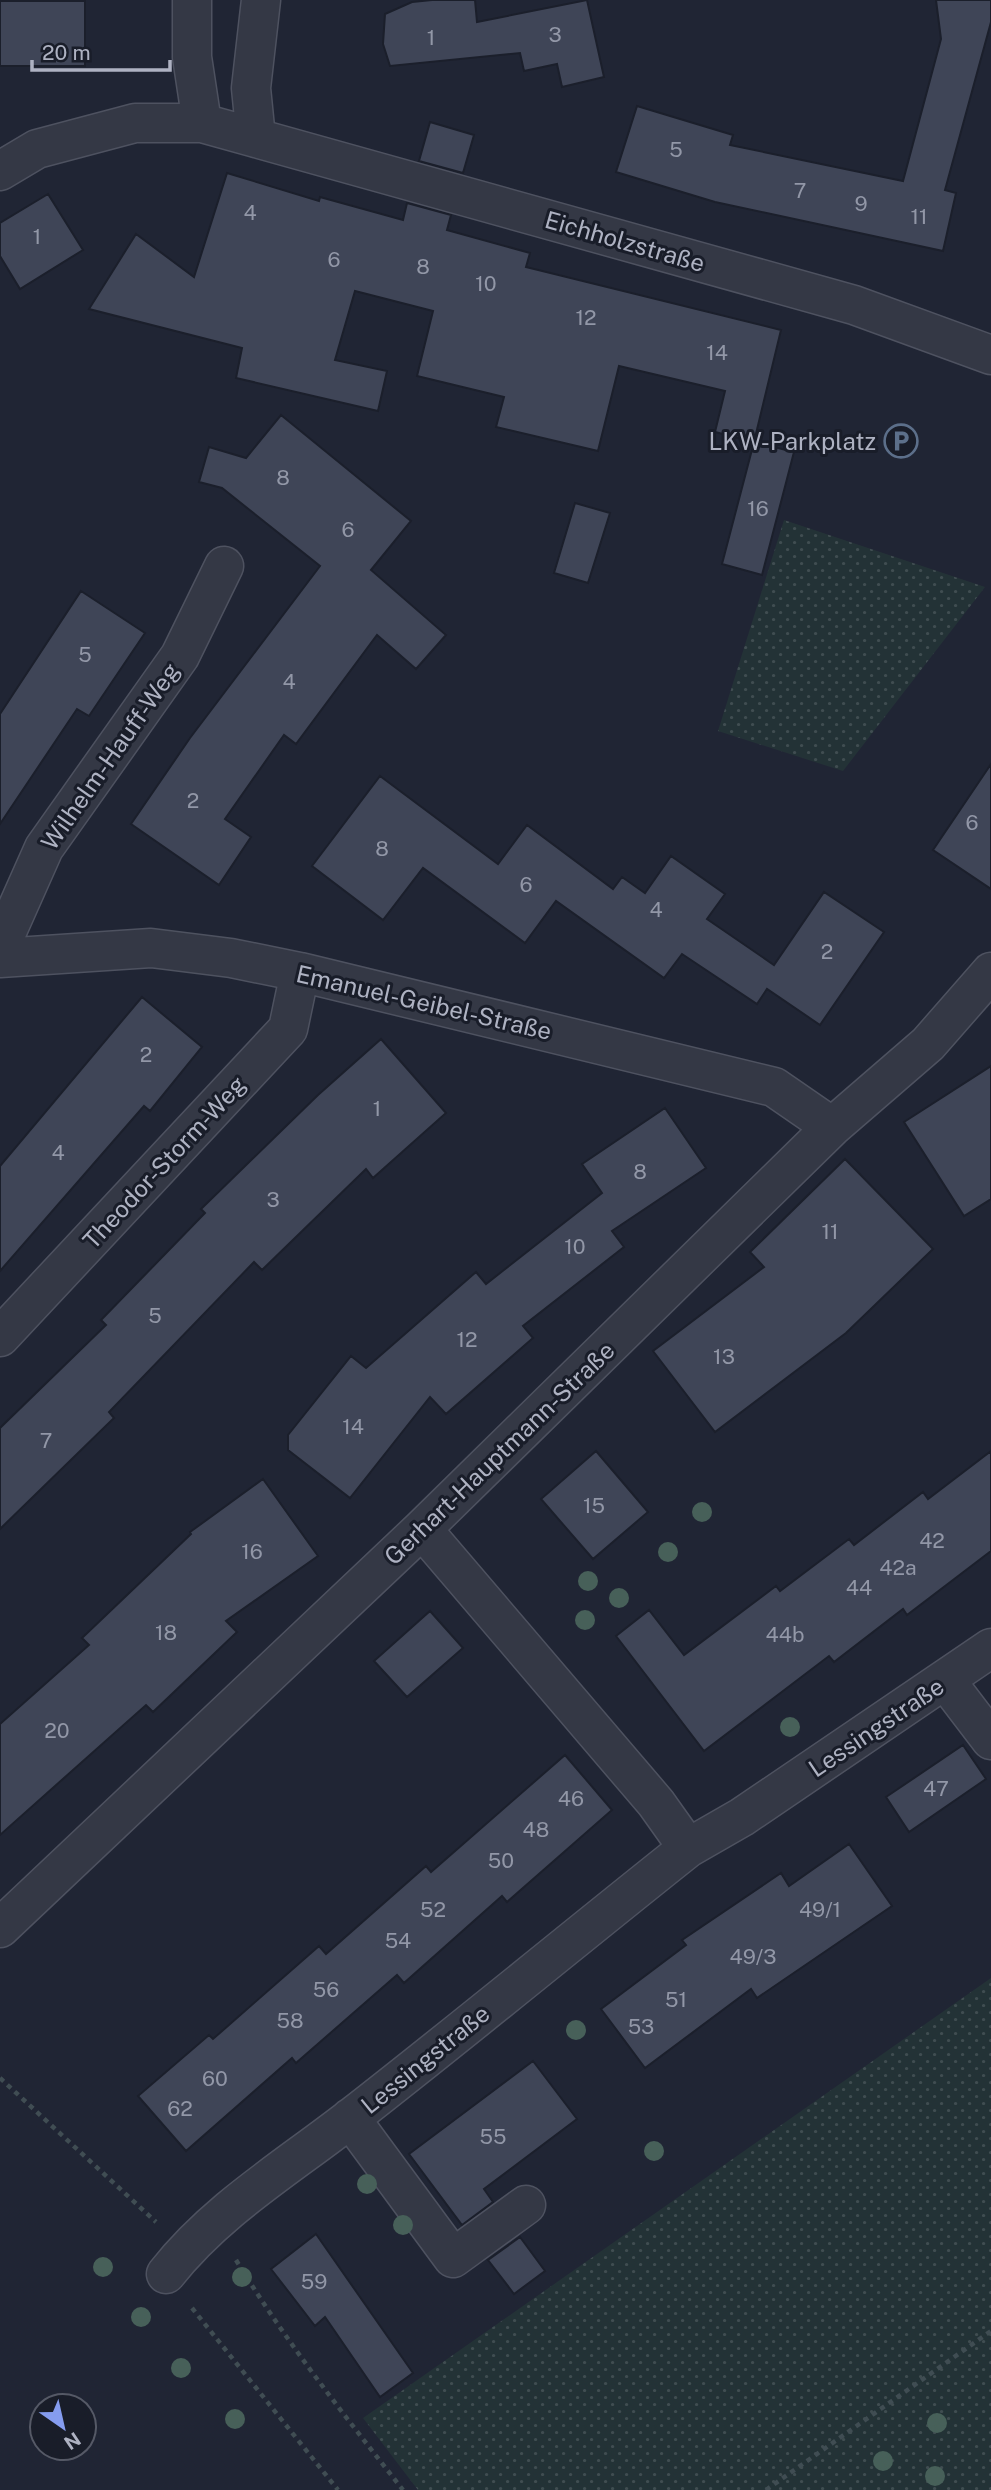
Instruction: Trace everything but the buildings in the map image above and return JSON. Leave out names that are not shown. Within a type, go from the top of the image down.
[{"type":"street","points":[[192,0],[192,57],[202,123]]},
{"type":"street","points":[[256,138],[251,88],[261,0]]},
{"type":"street","name":"Eichholzstraße","points":[[0,171],[37,149],[135,123],[202,123],[854,305],[991,355]]},
{"type":"street","name":"Wilhelm-Hauff-Weg","points":[[0,947],[44,848],[180,656],[224,566]]},
{"type":"street","name":"Emanuel-Geibel-Straße","points":[[0,958],[151,948],[230,958],[300,972],[774,1087],[832,1127]]},
{"type":"street","name":"Theodor-Storm-Weg","points":[[0,1337],[288,1029],[300,972]]},
{"type":"street","name":"Gerhart-Hauptmann-Straße","points":[[0,1928],[422,1529],[832,1127],[928,1044],[991,972]]},
{"type":"street","points":[[422,1529],[656,1803],[688,1848]]},
{"type":"street","name":"Lessingstraße","points":[[176,2262],[213,2224],[688,1848],[742,1817],[991,1648]]},
{"type":"street","points":[[946,1681],[991,1740]]},
{"type":"street","points":[[350,2118],[453,2258],[526,2204]]},
{"type":"path","points":[[0,2078],[176,2262],[338,2490]]},
{"type":"path","points":[[213,2224],[272,2319],[343,2416],[403,2490]]},
{"type":"path","points":[[766,2490],[991,2331]]},
{"type":"shaded area","points":[[784,520],[985,587],[843,771],[718,731]]},
{"type":"shaded area","points":[[991,1978],[991,2490],[418,2490],[363,2418]]},
{"type":"place","name":"LKW-Parkplatz","points":[[901,441]]}]
